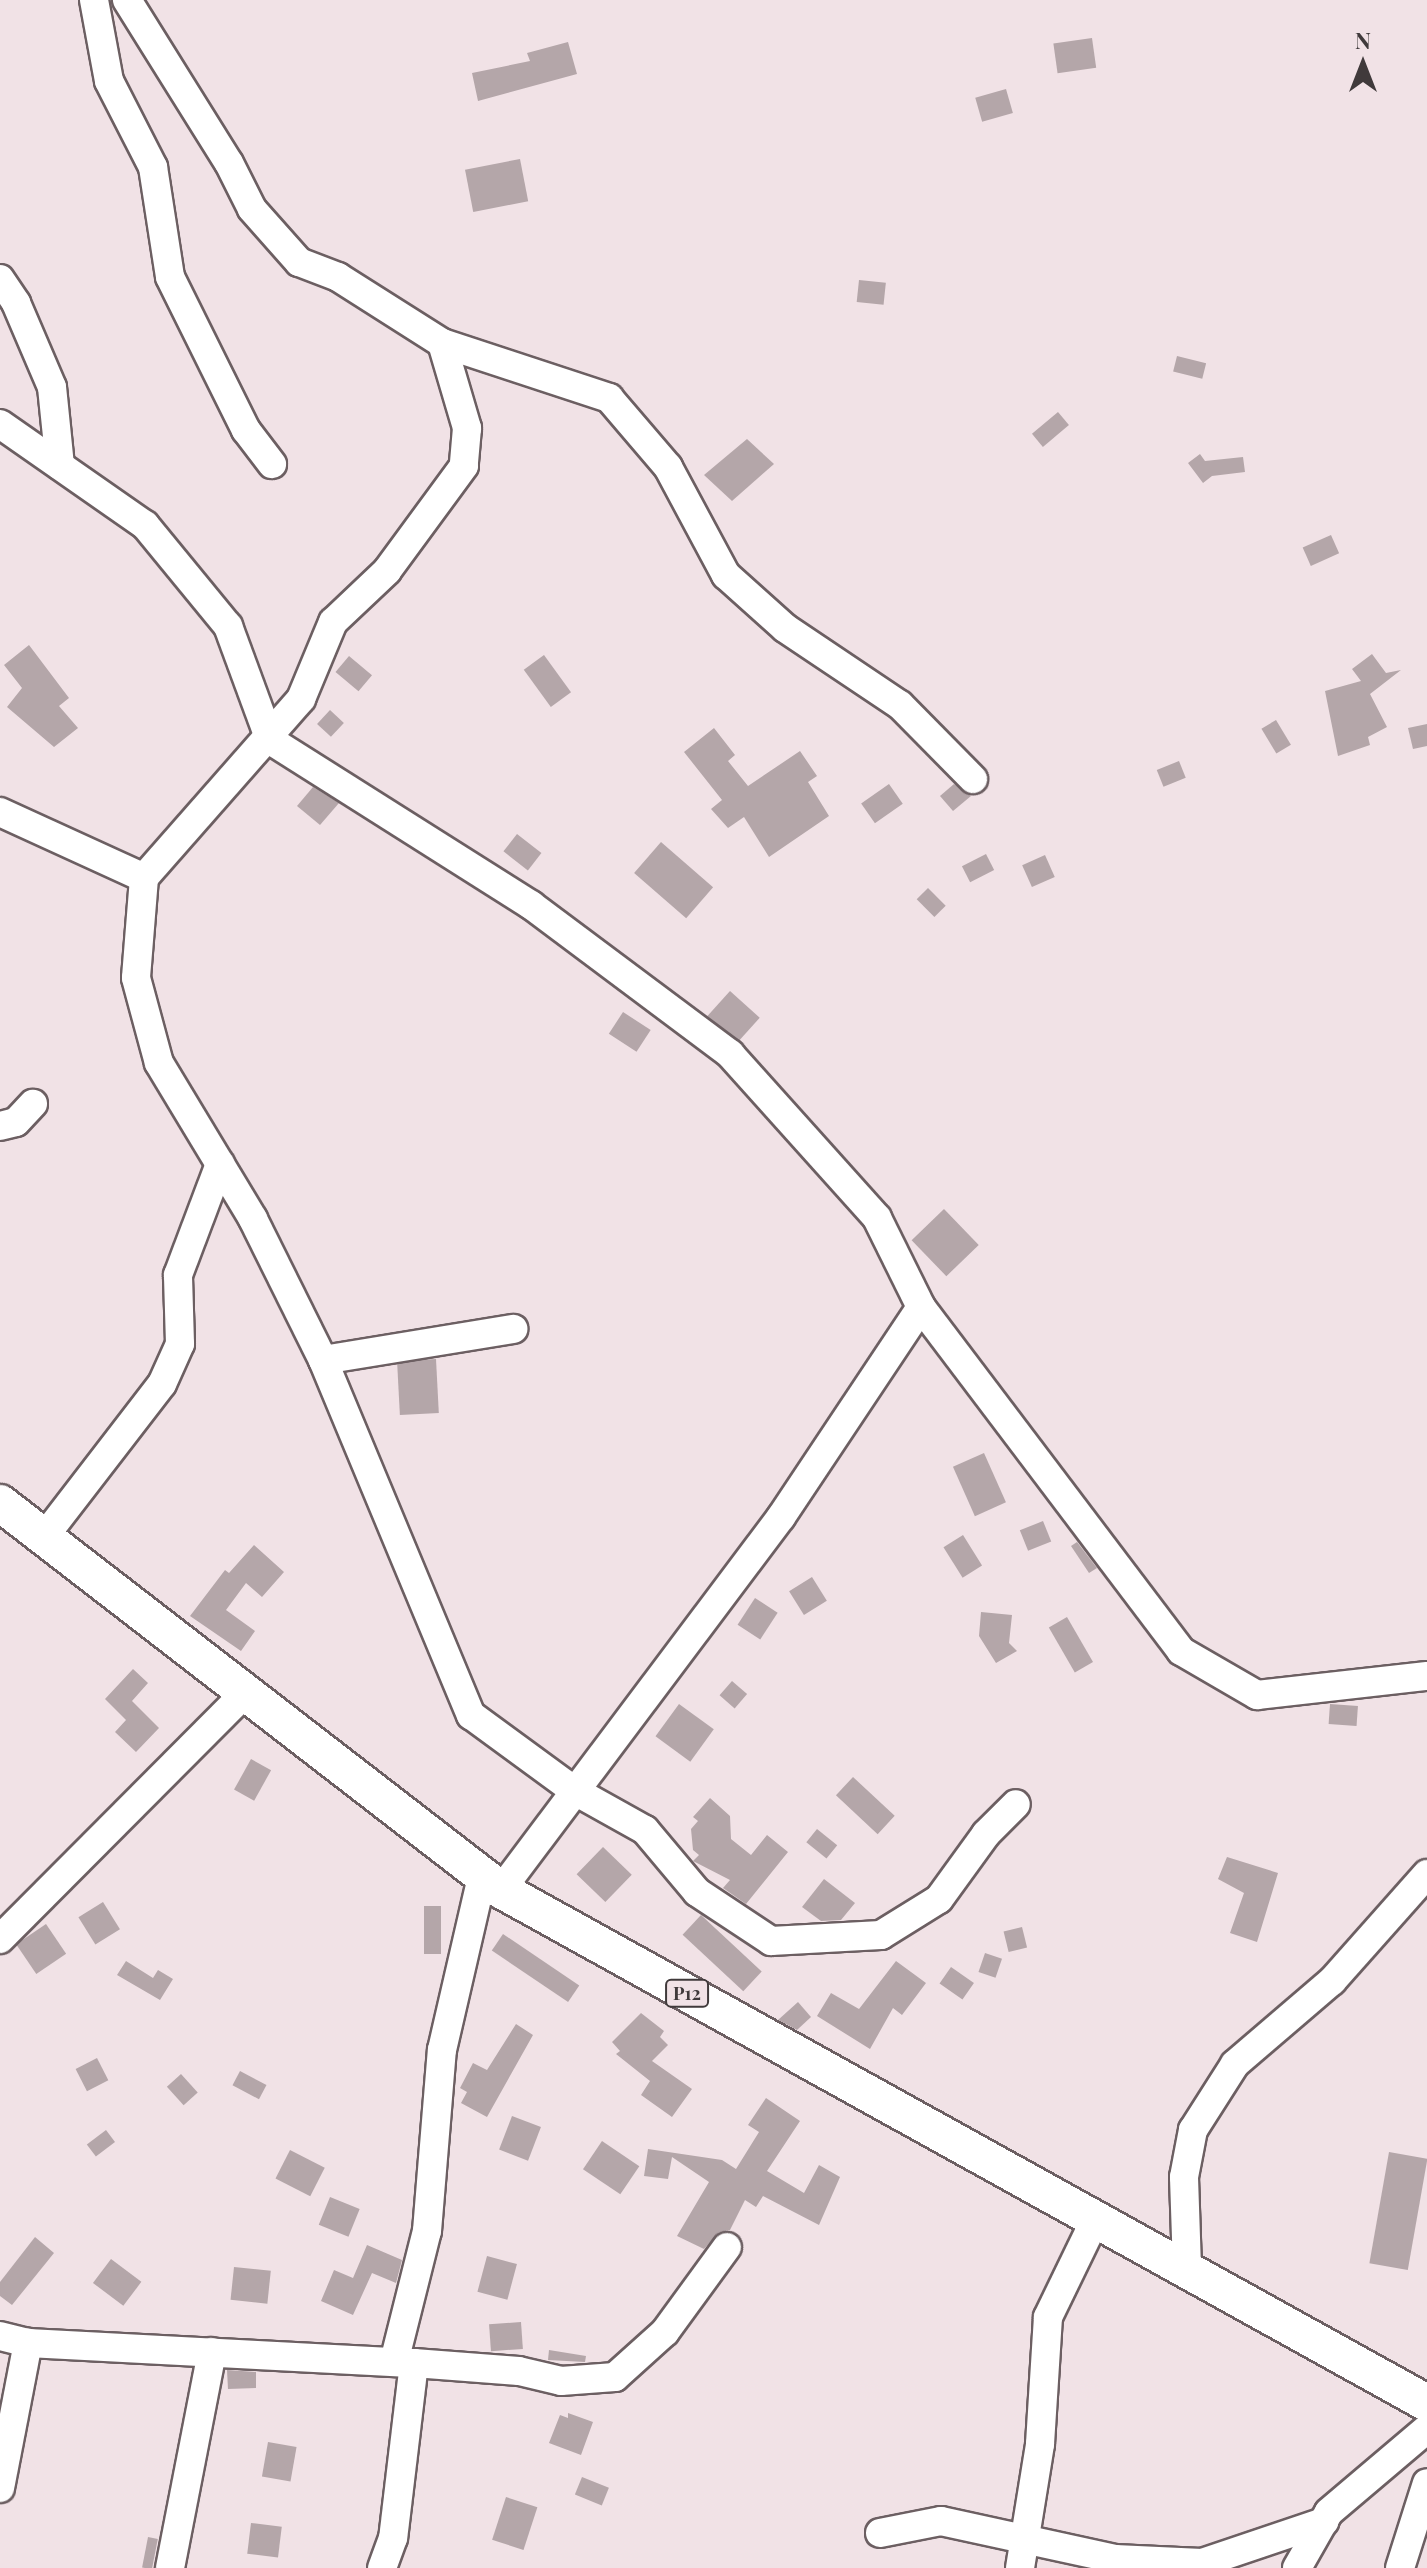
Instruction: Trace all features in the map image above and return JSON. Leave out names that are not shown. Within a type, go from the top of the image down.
[{"type":"main road","name":"P12","points":[[0,1503],[243,1695],[491,1884],[1422,2394]]},
{"type":"street","points":[[94,0],[109,81],[153,167],[170,277],[246,430],[272,464]]},
{"type":"street","points":[[127,0],[229,163],[252,209],[299,262],[338,277],[442,343],[609,398],[668,467],[726,575],[785,628],[900,705],[973,779]]},
{"type":"street","points":[[0,279],[16,303],[52,387],[60,466]]},
{"type":"street","points":[[442,343],[467,428],[464,466],[387,571],[333,622],[301,699],[270,740],[144,878],[136,978],[159,1063],[220,1164],[323,1360],[471,1715],[575,1791],[645,1830],[697,1892],[771,1941],[881,1935],[939,1899],[986,1834],[1016,1804]]},
{"type":"street","points":[[0,424],[145,525],[228,626],[270,740],[531,905],[730,1054],[877,1218],[921,1307],[1181,1651],[1257,1695],[1427,1676]]},
{"type":"street","points":[[0,812],[144,878]]},
{"type":"street","points":[[0,1126],[16,1122],[33,1104]]},
{"type":"street","points":[[44,1537],[162,1384],[180,1344],[178,1275],[220,1164]]},
{"type":"street","points":[[382,2568],[393,2538],[404,2362],[427,2231],[442,2050],[491,1884],[575,1791],[781,1517],[921,1307]]},
{"type":"street","points":[[323,1360],[513,1329]]},
{"type":"street","points":[[0,1939],[243,1695]]},
{"type":"street","points":[[1187,2268],[1184,2177],[1193,2130],[1235,2064],[1332,1981],[1427,1874]]},
{"type":"street","points":[[1020,2568],[1040,2444],[1048,2317],[1096,2218]]},
{"type":"street","points":[[0,2336],[28,2343],[404,2362],[519,2371],[561,2381],[615,2377],[665,2332],[727,2247]]},
{"type":"street","points":[[0,2488],[28,2343]]},
{"type":"street","points":[[170,2568],[212,2352]]},
{"type":"street","points":[[1297,2568],[1324,2522],[1427,2429]]},
{"type":"street","points":[[1400,2568],[1427,2483]]},
{"type":"street","points":[[880,2533],[941,2521],[1025,2535],[1115,2559],[1202,2563],[1324,2522]]},
{"type":"building","points":[[1092,38],[1096,68],[1058,73],[1053,43]]},
{"type":"building","points":[[568,42],[577,74],[478,101],[472,73],[530,61],[527,53]]},
{"type":"building","points":[[1006,89],[1013,113],[982,122],[975,98]]},
{"type":"building","points":[[520,159],[528,201],[473,212],[465,170]]},
{"type":"building","points":[[859,280],[886,283],[884,305],[857,302]]},
{"type":"building","points":[[1177,356],[1206,363],[1202,379],[1173,372]]},
{"type":"building","points":[[1058,412],[1069,425],[1043,447],[1032,434]]},
{"type":"building","points":[[747,439],[774,464],[732,501],[704,475]]},
{"type":"building","points":[[1200,454],[1205,461],[1243,457],[1245,472],[1212,476],[1203,483],[1188,463]]},
{"type":"building","points":[[1331,535],[1339,553],[1311,566],[1303,548]]},
{"type":"building","points":[[29,645],[69,698],[59,706],[78,728],[54,747],[7,707],[22,688],[4,665]]},
{"type":"building","points":[[1372,654],[1386,673],[1401,670],[1370,694],[1387,727],[1368,737],[1370,745],[1338,756],[1325,691],[1361,681],[1352,669]]},
{"type":"building","points":[[544,655],[571,692],[551,707],[524,670]]},
{"type":"building","points":[[349,656],[372,675],[358,691],[336,672]]},
{"type":"building","points":[[330,710],[344,723],[331,737],[317,724]]},
{"type":"building","points":[[1276,720],[1291,745],[1276,754],[1261,729]]},
{"type":"building","points":[[1427,724],[1427,746],[1413,749],[1408,728]]},
{"type":"building","points":[[714,728],[735,755],[728,761],[748,786],[800,751],[817,776],[808,782],[829,816],[769,857],[744,817],[728,828],[711,809],[722,800],[684,752]]},
{"type":"building","points":[[1179,761],[1186,778],[1163,787],[1157,770]]},
{"type":"building","points":[[889,784],[903,804],[875,823],[861,804]]},
{"type":"building","points":[[954,784],[971,796],[953,811],[940,796]]},
{"type":"building","points":[[313,787],[339,803],[320,825],[297,806]]},
{"type":"building","points":[[517,834],[541,853],[528,870],[503,851]]},
{"type":"building","points":[[661,842],[713,887],[686,918],[634,873]]},
{"type":"building","points":[[986,854],[994,870],[970,882],[962,866]]},
{"type":"building","points":[[1045,855],[1055,877],[1032,887],[1022,865]]},
{"type":"building","points":[[928,888],[946,906],[934,917],[917,899]]},
{"type":"building","points":[[730,991],[760,1018],[737,1043],[707,1016]]},
{"type":"building","points":[[623,1012],[651,1030],[637,1052],[609,1034]]},
{"type":"building","points":[[944,1209],[979,1245],[946,1276],[912,1240]]},
{"type":"building","points":[[436,1359],[439,1413],[400,1415],[397,1361]]},
{"type":"building","points":[[984,1453],[1006,1502],[975,1516],[953,1467]]},
{"type":"building","points":[[1043,1521],[1051,1541],[1028,1551],[1020,1530]]},
{"type":"building","points":[[963,1535],[982,1566],[963,1578],[943,1547]]},
{"type":"building","points":[[1077,1542],[1097,1568],[1089,1573],[1071,1546]]},
{"type":"building","points":[[254,1545],[284,1572],[262,1597],[246,1583],[226,1610],[255,1631],[241,1651],[190,1616],[225,1570],[229,1573]]},
{"type":"building","points":[[812,1577],[827,1601],[804,1615],[789,1591]]},
{"type":"building","points":[[755,1598],[778,1613],[760,1640],[738,1625]]},
{"type":"building","points":[[981,1612],[1012,1615],[1009,1643],[1017,1651],[996,1663],[979,1636]]},
{"type":"building","points":[[1067,1617],[1093,1662],[1075,1673],[1049,1628]]},
{"type":"building","points":[[133,1669],[148,1683],[132,1701],[159,1728],[136,1752],[115,1732],[126,1720],[105,1699]]},
{"type":"building","points":[[732,1681],[747,1694],[735,1708],[720,1695]]},
{"type":"building","points":[[679,1704],[714,1729],[690,1762],[655,1736]]},
{"type":"building","points":[[1330,1704],[1358,1706],[1357,1726],[1329,1724]]},
{"type":"building","points":[[251,1759],[271,1770],[254,1801],[234,1790]]},
{"type":"building","points":[[853,1777],[895,1816],[878,1834],[836,1795]]},
{"type":"building","points":[[710,1798],[730,1816],[731,1839],[751,1855],[767,1835],[788,1852],[746,1904],[723,1888],[730,1880],[693,1861],[699,1855],[693,1850],[691,1829],[698,1821],[693,1817]]},
{"type":"building","points":[[817,1829],[837,1845],[827,1859],[806,1842]]},
{"type":"building","points":[[603,1847],[632,1875],[605,1902],[577,1874]]},
{"type":"building","points":[[1227,1857],[1278,1873],[1257,1942],[1230,1933],[1244,1893],[1218,1879]]},
{"type":"building","points":[[824,1879],[855,1903],[841,1920],[821,1921],[802,1907]]},
{"type":"building","points":[[103,1902],[120,1929],[95,1945],[78,1917]]},
{"type":"building","points":[[424,1906],[441,1906],[441,1954],[424,1954]]},
{"type":"building","points":[[701,1915],[762,1972],[743,1991],[683,1935]]},
{"type":"building","points":[[46,1924],[66,1954],[36,1974],[16,1944]]},
{"type":"building","points":[[1022,1927],[1027,1947],[1009,1952],[1004,1932]]},
{"type":"building","points":[[503,1934],[579,1985],[568,2002],[492,1951]]},
{"type":"building","points":[[985,1953],[1002,1959],[996,1978],[978,1972]]},
{"type":"building","points":[[126,1961],[153,1978],[158,1970],[173,1979],[160,2000],[117,1975]]},
{"type":"building","points":[[896,1961],[926,1983],[902,2015],[893,2008],[870,2049],[817,2016],[831,1993],[859,2009]]},
{"type":"building","points":[[951,1967],[974,1983],[962,1999],[940,1983]]},
{"type":"building","points":[[798,2002],[811,2017],[797,2030],[778,2020]]},
{"type":"building","points":[[641,2013],[664,2031],[660,2037],[668,2045],[652,2061],[692,2089],[672,2117],[641,2095],[650,2081],[616,2054],[620,2051],[612,2042]]},
{"type":"building","points":[[516,2024],[533,2035],[487,2117],[461,2103],[467,2092],[460,2088],[473,2063],[487,2070]]},
{"type":"building","points":[[97,2058],[108,2080],[87,2091],[76,2069]]},
{"type":"building","points":[[240,2071],[266,2085],[259,2099],[232,2085]]},
{"type":"building","points":[[181,2074],[198,2093],[184,2105],[167,2087]]},
{"type":"building","points":[[766,2098],[800,2121],[767,2171],[804,2193],[819,2165],[840,2177],[819,2225],[763,2196],[756,2207],[745,2200],[730,2230],[719,2232],[704,2249],[677,2236],[709,2182],[672,2157],[668,2179],[644,2176],[648,2149],[722,2160],[736,2169],[759,2132],[748,2125]]},
{"type":"building","points":[[512,2116],[541,2127],[528,2161],[499,2150]]},
{"type":"building","points":[[106,2130],[115,2142],[96,2156],[87,2144]]},
{"type":"building","points":[[602,2141],[639,2166],[620,2194],[583,2169]]},
{"type":"building","points":[[290,2150],[325,2168],[310,2196],[275,2179]]},
{"type":"building","points":[[1389,2152],[1427,2159],[1408,2270],[1369,2263]]},
{"type":"building","points":[[330,2197],[360,2209],[348,2237],[319,2225]]},
{"type":"building","points":[[35,2237],[54,2253],[12,2305],[0,2296],[0,2282]]},
{"type":"building","points":[[367,2245],[402,2260],[396,2283],[372,2273],[353,2315],[321,2301],[334,2270],[353,2278]]},
{"type":"building","points":[[487,2256],[517,2264],[507,2300],[477,2292]]},
{"type":"building","points":[[111,2259],[141,2282],[123,2306],[93,2283]]},
{"type":"building","points":[[234,2267],[271,2271],[267,2304],[231,2300]]},
{"type":"building","points":[[521,2322],[523,2349],[491,2351],[489,2324]]},
{"type":"building","points":[[549,2350],[586,2356],[585,2362],[548,2360]]},
{"type":"building","points":[[227,2370],[256,2372],[256,2388],[228,2389]]},
{"type":"building","points":[[568,2413],[593,2422],[581,2455],[549,2443],[560,2415],[568,2418]]},
{"type":"building","points":[[268,2442],[297,2447],[290,2482],[262,2476]]},
{"type":"building","points":[[582,2477],[609,2488],[602,2505],[575,2495]]},
{"type":"building","points":[[506,2497],[537,2507],[523,2550],[492,2540]]},
{"type":"building","points":[[251,2523],[282,2527],[278,2558],[247,2554]]},
{"type":"building","points":[[148,2537],[158,2539],[152,2568],[142,2567]]}]
